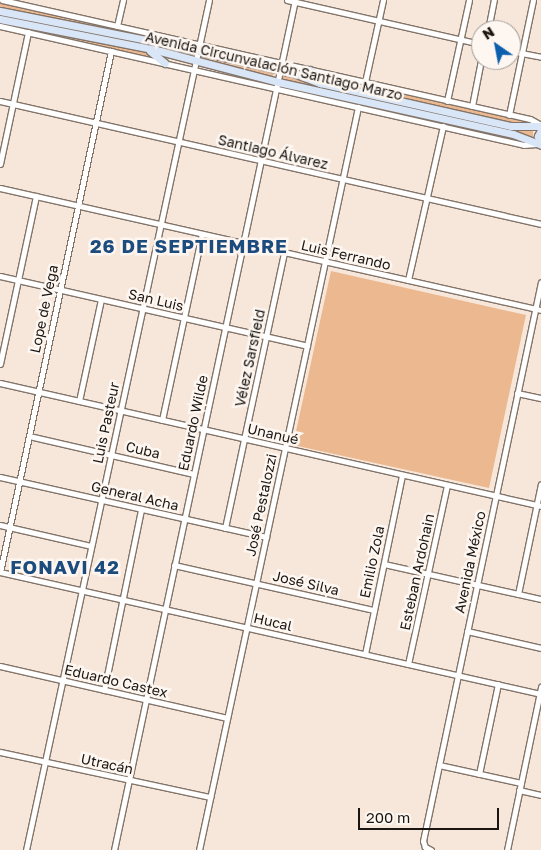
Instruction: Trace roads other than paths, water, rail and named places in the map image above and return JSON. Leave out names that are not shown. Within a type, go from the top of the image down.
[{"type":"main road","name":"Avenida Circunvalación Santiago Marzo","points":[[0,11],[198,48],[281,67],[364,93],[511,126],[541,126]]},
{"type":"main road","name":"Avenida Circunvalación Santiago Marzo","points":[[0,19],[118,42],[194,66],[509,133],[540,144]]},
{"type":"main road","points":[[118,42],[153,52],[165,63]]},
{"type":"main road","points":[[310,70],[321,80],[364,93]]},
{"type":"main road","points":[[540,144],[538,136],[541,130]]},
{"type":"street","points":[[2,0],[117,26],[198,48]]},
{"type":"street","points":[[34,7],[35,0]]},
{"type":"street","points":[[117,26],[123,0]]},
{"type":"street","name":"Luis Pasteur","points":[[26,850],[209,0]]},
{"type":"street","points":[[287,0],[471,42]]},
{"type":"street","points":[[365,82],[382,0]]},
{"type":"street","points":[[447,101],[469,0]]},
{"type":"street","points":[[490,20],[494,0]]},
{"type":"street","points":[[509,115],[533,0]]},
{"type":"street","name":"Eduardo Wilde","points":[[114,850],[295,1]]},
{"type":"street","points":[[0,26],[165,63],[194,66]]},
{"type":"street","points":[[0,164],[28,32]]},
{"type":"street","name":"Lope de Vega","points":[[0,572],[111,51]]},
{"type":"street","points":[[522,53],[541,57]]},
{"type":"street","points":[[281,67],[310,70],[472,106],[509,115],[541,126]]},
{"type":"street","points":[[472,106],[479,70]]},
{"type":"street","points":[[277,85],[358,107],[524,144],[540,144]]},
{"type":"street","name":"Santiago Álvarez","points":[[0,101],[541,224]]},
{"type":"street","name":"José Pestalozzi","points":[[199,850],[358,107]]},
{"type":"street","points":[[408,280],[443,126]]},
{"type":"street","name":"Luis Ferrando","points":[[0,188],[538,310]]},
{"type":"street","points":[[0,364],[36,196]]},
{"type":"street","points":[[162,420],[202,234]]},
{"type":"street","name":"Vélez Sarsfield","points":[[225,528],[284,252]]},
{"type":"street","name":"San Luis","points":[[0,276],[307,346]]},
{"type":"street","name":"Avenida México","points":[[431,850],[424,847],[439,765],[517,393],[538,310],[541,282]]},
{"type":"street","points":[[79,401],[101,298]]},
{"type":"street","name":"Unanué","points":[[0,383],[539,506]]},
{"type":"street","points":[[517,393],[541,398]]},
{"type":"street","name":"Cuba","points":[[29,436],[194,474]]},
{"type":"street","name":"Emilio Zola","points":[[365,654],[402,475]]},
{"type":"street","name":"General Acha","points":[[0,477],[266,537]]},
{"type":"street","points":[[518,594],[539,506],[541,484]]},
{"type":"street","name":"Esteban Ardohain","points":[[408,664],[447,485]]},
{"type":"street","points":[[104,690],[141,509]]},
{"type":"street","points":[[0,525],[91,546]]},
{"type":"street","points":[[384,564],[541,599]]},
{"type":"street","name":"José Silva","points":[[174,565],[374,610]]},
{"type":"street","name":"Hucal","points":[[0,572],[540,694]]},
{"type":"street","points":[[467,631],[541,648]]},
{"type":"street","name":"Eduardo Castex","points":[[0,666],[227,718]]},
{"type":"street","points":[[479,774],[498,684]]},
{"type":"street","points":[[507,850],[541,687]]},
{"type":"street","name":"Utracán","points":[[0,752],[210,797]]},
{"type":"street","points":[[439,765],[521,783]]},
{"type":"street","points":[[519,790],[541,795]]},
{"type":"district","name":"26 DE SEPTIEMBRE","points":[[189,246]]},
{"type":"district","name":"FONAVI 42","points":[[65,567]]}]
